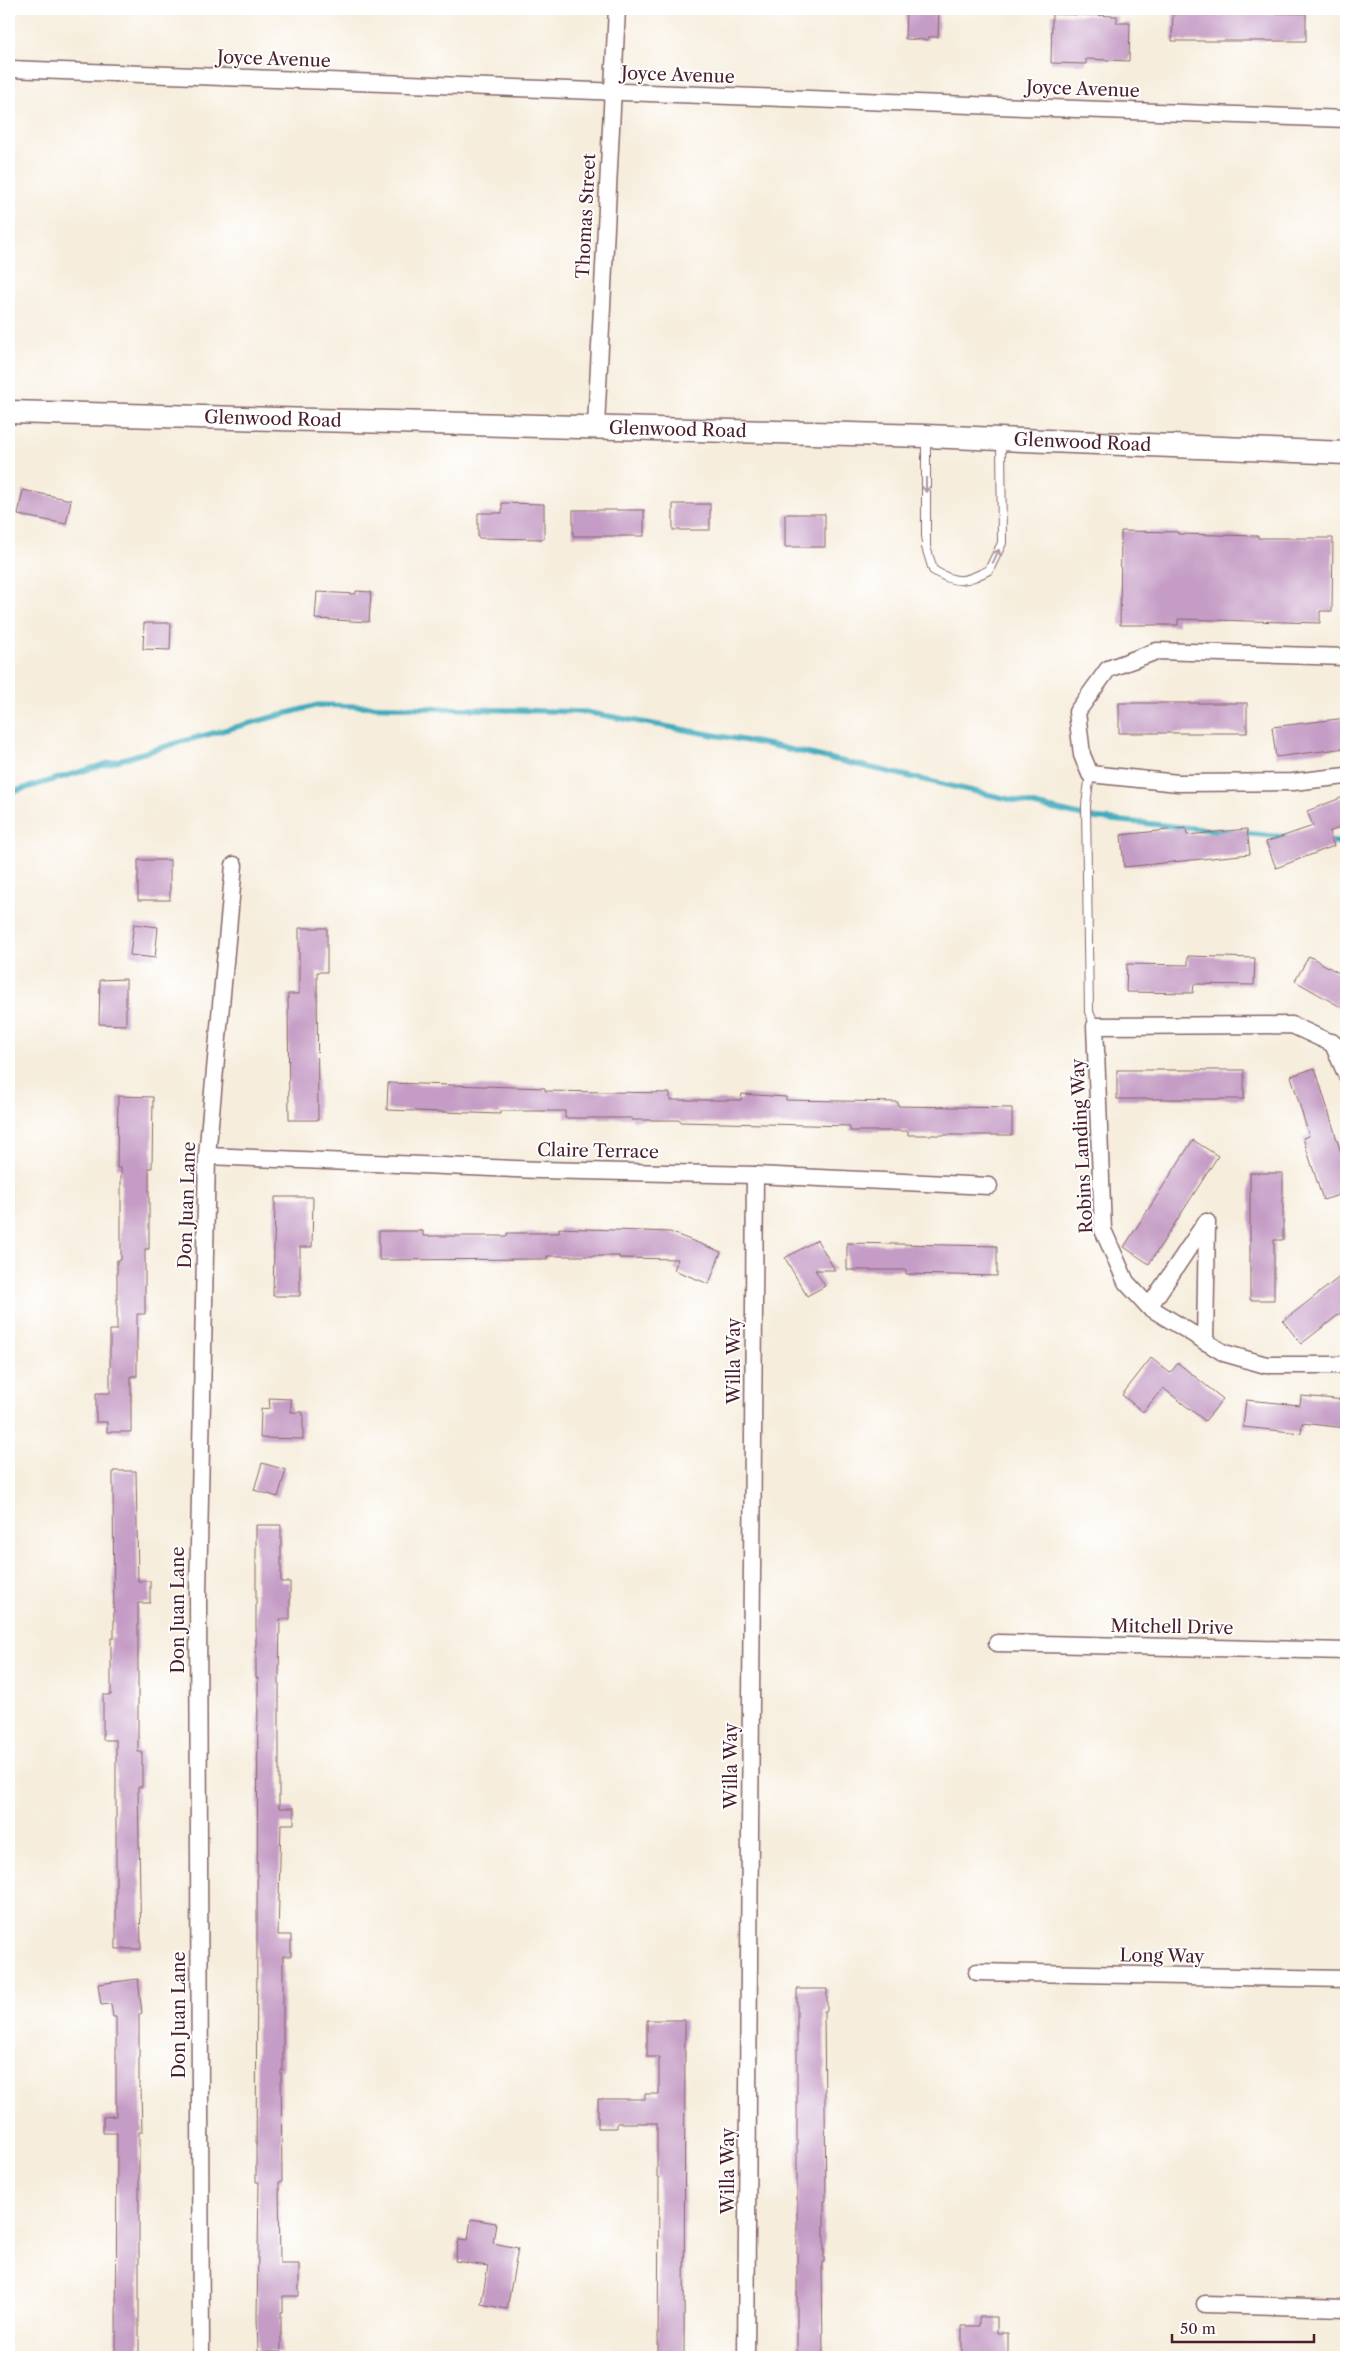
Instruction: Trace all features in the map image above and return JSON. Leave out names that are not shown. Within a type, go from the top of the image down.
[{"type":"main road","name":"Glenwood Road","points":[[9,412],[926,436],[1346,453]]},
{"type":"street","name":"Thomas Street","points":[[596,426],[617,9]]},
{"type":"street","name":"Joyce Avenue","points":[[9,69],[1346,119]]},
{"type":"street","points":[[1346,657],[1157,651],[1108,670],[1077,712],[1082,755],[1090,774],[1178,783],[1293,782],[1346,776]]},
{"type":"street","name":"Don Juan Lane","points":[[201,2357],[198,1594],[207,1156],[234,865]]},
{"type":"street","points":[[1095,1026],[1292,1025],[1339,1046],[1346,1074]]},
{"type":"street","name":"Robins Landing Way","points":[[1095,1026],[1103,1230],[1126,1282],[1149,1307],[1224,1353],[1266,1365],[1343,1365],[1346,1362]]},
{"type":"street","name":"Claire Terrace","points":[[207,1156],[540,1170],[755,1175],[988,1186]]},
{"type":"street","name":"Willa Way","points":[[746,2357],[755,1175]]},
{"type":"street","points":[[1149,1307],[1206,1222],[1205,1342]]},
{"type":"street","name":"Mitchell Drive","points":[[997,1643],[1346,1651]]},
{"type":"street","name":"Long Way","points":[[977,1972],[1346,1980]]},
{"type":"street","points":[[1205,2304],[1346,2308]]},
{"type":"lane","points":[[926,436],[926,547],[933,570],[946,578],[966,581],[989,570],[1002,542],[1001,439]]},
{"type":"lane","points":[[1090,774],[1086,805],[1089,1012],[1095,1026]]},
{"type":"building","points":[[906,9],[939,9],[938,37],[928,37],[928,40],[905,39]]},
{"type":"building","points":[[1173,12],[1306,14],[1306,41],[1172,41]]},
{"type":"building","points":[[1052,14],[1117,16],[1117,23],[1130,23],[1129,61],[1086,59],[1086,64],[1051,63]]},
{"type":"building","points":[[23,490],[71,500],[66,524],[18,515]]},
{"type":"building","points":[[502,503],[544,504],[544,539],[478,538],[478,513],[502,513]]},
{"type":"building","points":[[673,504],[710,504],[710,530],[673,530]]},
{"type":"building","points":[[573,510],[644,510],[644,536],[573,536]]},
{"type":"building","points":[[785,514],[825,514],[825,547],[785,547]]},
{"type":"building","points":[[1121,531],[1258,536],[1258,538],[1333,538],[1332,611],[1320,611],[1320,623],[1178,619],[1178,625],[1120,625]]},
{"type":"building","points":[[356,591],[371,592],[369,622],[315,619],[317,592],[356,594]]},
{"type":"building","points":[[144,623],[171,623],[170,650],[143,649]]},
{"type":"building","points":[[1119,703],[1247,703],[1247,733],[1119,733]]},
{"type":"building","points":[[1346,718],[1346,748],[1276,757],[1272,727]]},
{"type":"building","points":[[1346,796],[1346,825],[1329,832],[1334,846],[1276,868],[1266,842],[1313,826],[1307,811]]},
{"type":"building","points":[[1186,828],[1187,835],[1247,829],[1250,854],[1124,867],[1121,835]]},
{"type":"building","points":[[138,860],[170,860],[170,900],[138,900]]},
{"type":"building","points":[[134,924],[158,927],[155,958],[130,955]]},
{"type":"building","points":[[299,928],[327,928],[327,972],[317,972],[318,1120],[289,1120],[288,994],[299,994]]},
{"type":"building","points":[[1188,956],[1255,958],[1254,985],[1194,984],[1193,993],[1126,992],[1127,964],[1188,965]]},
{"type":"building","points":[[1309,956],[1346,977],[1346,1010],[1295,981]]},
{"type":"building","points":[[126,979],[126,1025],[99,1024],[100,980]]},
{"type":"building","points":[[1315,1068],[1346,1169],[1346,1193],[1323,1200],[1303,1138],[1309,1136],[1291,1076]]},
{"type":"building","points":[[1117,1070],[1244,1070],[1244,1099],[1117,1099]]},
{"type":"building","points":[[388,1083],[545,1088],[545,1091],[670,1093],[670,1100],[741,1100],[742,1094],[786,1097],[786,1100],[898,1102],[898,1106],[1012,1108],[1012,1135],[908,1135],[908,1131],[850,1131],[850,1126],[680,1122],[680,1120],[632,1120],[632,1118],[565,1118],[565,1111],[500,1111],[500,1114],[387,1110]]},
{"type":"building","points":[[118,1096],[153,1097],[152,1168],[149,1168],[149,1249],[145,1249],[145,1314],[137,1314],[137,1376],[131,1376],[131,1432],[107,1432],[107,1422],[96,1422],[96,1393],[110,1393],[110,1330],[117,1330],[117,1260],[121,1260],[121,1168],[117,1168]]},
{"type":"building","points":[[1193,1140],[1218,1156],[1149,1264],[1124,1247]]},
{"type":"building","points":[[1250,1173],[1283,1173],[1283,1240],[1274,1240],[1274,1300],[1250,1300]]},
{"type":"building","points":[[275,1197],[313,1197],[312,1247],[300,1247],[300,1296],[273,1296]]},
{"type":"building","points":[[559,1228],[670,1232],[721,1252],[709,1284],[674,1270],[678,1259],[619,1258],[619,1256],[547,1256],[547,1259],[379,1260],[379,1231],[423,1231],[423,1236],[507,1236],[507,1233],[559,1233]]},
{"type":"building","points":[[817,1240],[835,1270],[815,1270],[825,1286],[807,1296],[785,1258]]},
{"type":"building","points":[[847,1243],[997,1246],[997,1276],[906,1274],[906,1270],[847,1270]]},
{"type":"building","points":[[1346,1272],[1346,1309],[1301,1344],[1283,1321]]},
{"type":"building","points":[[1151,1358],[1170,1373],[1178,1363],[1223,1399],[1205,1421],[1163,1388],[1143,1412],[1122,1395]]},
{"type":"building","points":[[1301,1396],[1346,1400],[1346,1428],[1302,1423],[1301,1433],[1243,1427],[1246,1400],[1300,1405]]},
{"type":"building","points":[[269,1398],[291,1399],[291,1412],[303,1412],[303,1439],[260,1438],[261,1409],[270,1408]]},
{"type":"building","points":[[262,1463],[286,1470],[278,1497],[254,1490]]},
{"type":"building","points":[[113,1471],[136,1471],[138,1581],[150,1581],[150,1603],[138,1603],[138,1752],[142,1752],[142,1787],[138,1787],[141,1949],[116,1949],[116,1740],[103,1740],[103,1695],[111,1695],[111,1638],[114,1638]]},
{"type":"building","points":[[256,1525],[281,1525],[281,1582],[290,1582],[290,1619],[280,1619],[279,1678],[279,1808],[294,1808],[294,1824],[281,1824],[278,1935],[291,1935],[291,1956],[283,1956],[282,2182],[279,2182],[280,2264],[299,2264],[299,2296],[283,2296],[281,2352],[258,2352],[259,2182],[256,2182],[258,1678],[256,1678]]},
{"type":"building","points":[[138,1979],[142,2013],[139,2014],[139,2088],[141,2089],[142,2132],[139,2132],[139,2355],[116,2353],[117,2133],[103,2133],[103,2117],[116,2116],[116,2017],[113,2017],[111,2004],[101,2005],[98,1984]]},
{"type":"building","points":[[797,1989],[827,1989],[827,2011],[824,2011],[826,2201],[824,2201],[824,2262],[822,2262],[823,2357],[797,2357]]},
{"type":"building","points":[[647,2020],[685,2020],[684,2357],[658,2357],[659,2177],[657,2177],[657,2123],[617,2123],[617,2128],[598,2128],[598,2099],[645,2099],[645,2094],[659,2094],[659,2057],[647,2057]]},
{"type":"building","points":[[471,2219],[496,2223],[493,2243],[518,2248],[507,2309],[481,2304],[488,2266],[455,2261],[459,2239],[468,2240]]},
{"type":"building","points":[[979,2317],[997,2317],[997,2333],[1008,2333],[1008,2357],[962,2357],[962,2326],[979,2326]]},
{"type":"waterway","points":[[9,793],[180,742],[318,705],[585,712],[770,745],[1092,818],[1232,832]]},
{"type":"waterway","points":[[1241,833],[1287,837]]},
{"type":"waterway","points":[[1326,841],[1346,843]]}]
